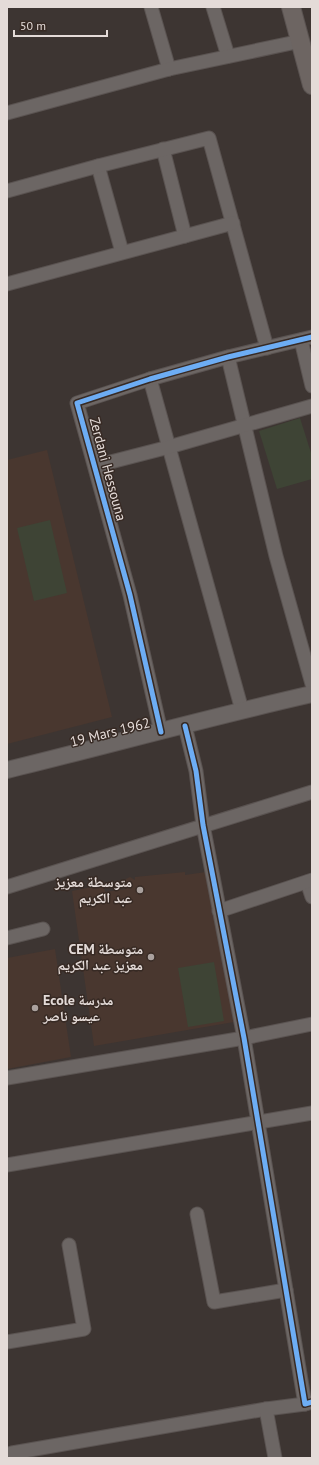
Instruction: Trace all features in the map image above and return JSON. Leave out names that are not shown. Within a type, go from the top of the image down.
[{"type":"main road","points":[[291,7],[312,85]]},
{"type":"street","points":[[151,7],[169,70]]},
{"type":"street","points":[[213,7],[228,56]]},
{"type":"street","points":[[7,112],[169,70],[301,41]]},
{"type":"street","points":[[7,192],[98,166],[210,138],[267,348]]},
{"type":"street","points":[[163,149],[185,236]]},
{"type":"street","points":[[98,166],[122,252]]},
{"type":"street","points":[[7,284],[233,223]]},
{"type":"street","points":[[307,338],[312,386]]},
{"type":"street","name":"Zerdani Hessouna","points":[[161,732],[130,595],[78,403],[150,379],[228,357],[307,338]]},
{"type":"street","points":[[228,357],[276,556],[312,684]]},
{"type":"street","points":[[150,379],[242,710]]},
{"type":"street","points":[[95,466],[169,448],[312,406]]},
{"type":"street","name":"19 Mars 1962","points":[[7,770],[185,726],[242,710],[312,694]]},
{"type":"street","points":[[10,1455],[266,1409],[308,1403],[286,1290],[244,1038],[203,825],[196,771],[185,726]]},
{"type":"street","points":[[7,887],[312,792]]},
{"type":"street","points":[[219,911],[310,881],[312,897]]},
{"type":"street","points":[[7,938],[44,929]]},
{"type":"street","points":[[7,1078],[244,1038],[312,1024]]},
{"type":"street","points":[[7,1165],[312,1113]]},
{"type":"street","points":[[197,1214],[214,1302],[286,1290]]},
{"type":"street","points":[[7,1342],[84,1329],[69,1245]]},
{"type":"street","points":[[266,1409],[275,1458]]},
{"type":"shaded area","points":[[47,450],[112,717],[7,744],[7,460]]},
{"type":"shaded area","name":"CEM متوسطة معزيز عبد الكريم","points":[[185,872],[185,875],[206,872],[234,1022],[94,1046],[72,891],[91,887],[90,883],[103,881],[105,892],[126,889],[126,879],[130,877],[135,880],[135,877]]},
{"type":"shaded area","name":"Ecole مدرسة عيسو ناصر","points":[[55,949],[71,1057],[7,1069],[7,958]]},
{"type":"green space","points":[[300,418],[312,456],[312,479],[277,489],[259,431]]},
{"type":"green space","points":[[50,520],[67,593],[34,601],[17,528]]},
{"type":"green space","points":[[214,962],[224,1021],[188,1027],[178,968]]},
{"type":"cycle path","points":[[161,732],[130,595],[77,403],[150,379],[228,357],[312,337]]},
{"type":"cycle path","points":[[185,726],[196,771],[203,825],[244,1038],[305,1404],[312,1402]]},
{"type":"place","name":"متوسطة معزيز عبد الكريم","points":[[140,890]]},
{"type":"place","name":"CEM متوسطة معزيز عبد الكريم","points":[[151,957]]},
{"type":"place","name":"Ecole مدرسة عيسو ناصر","points":[[35,1008]]}]
